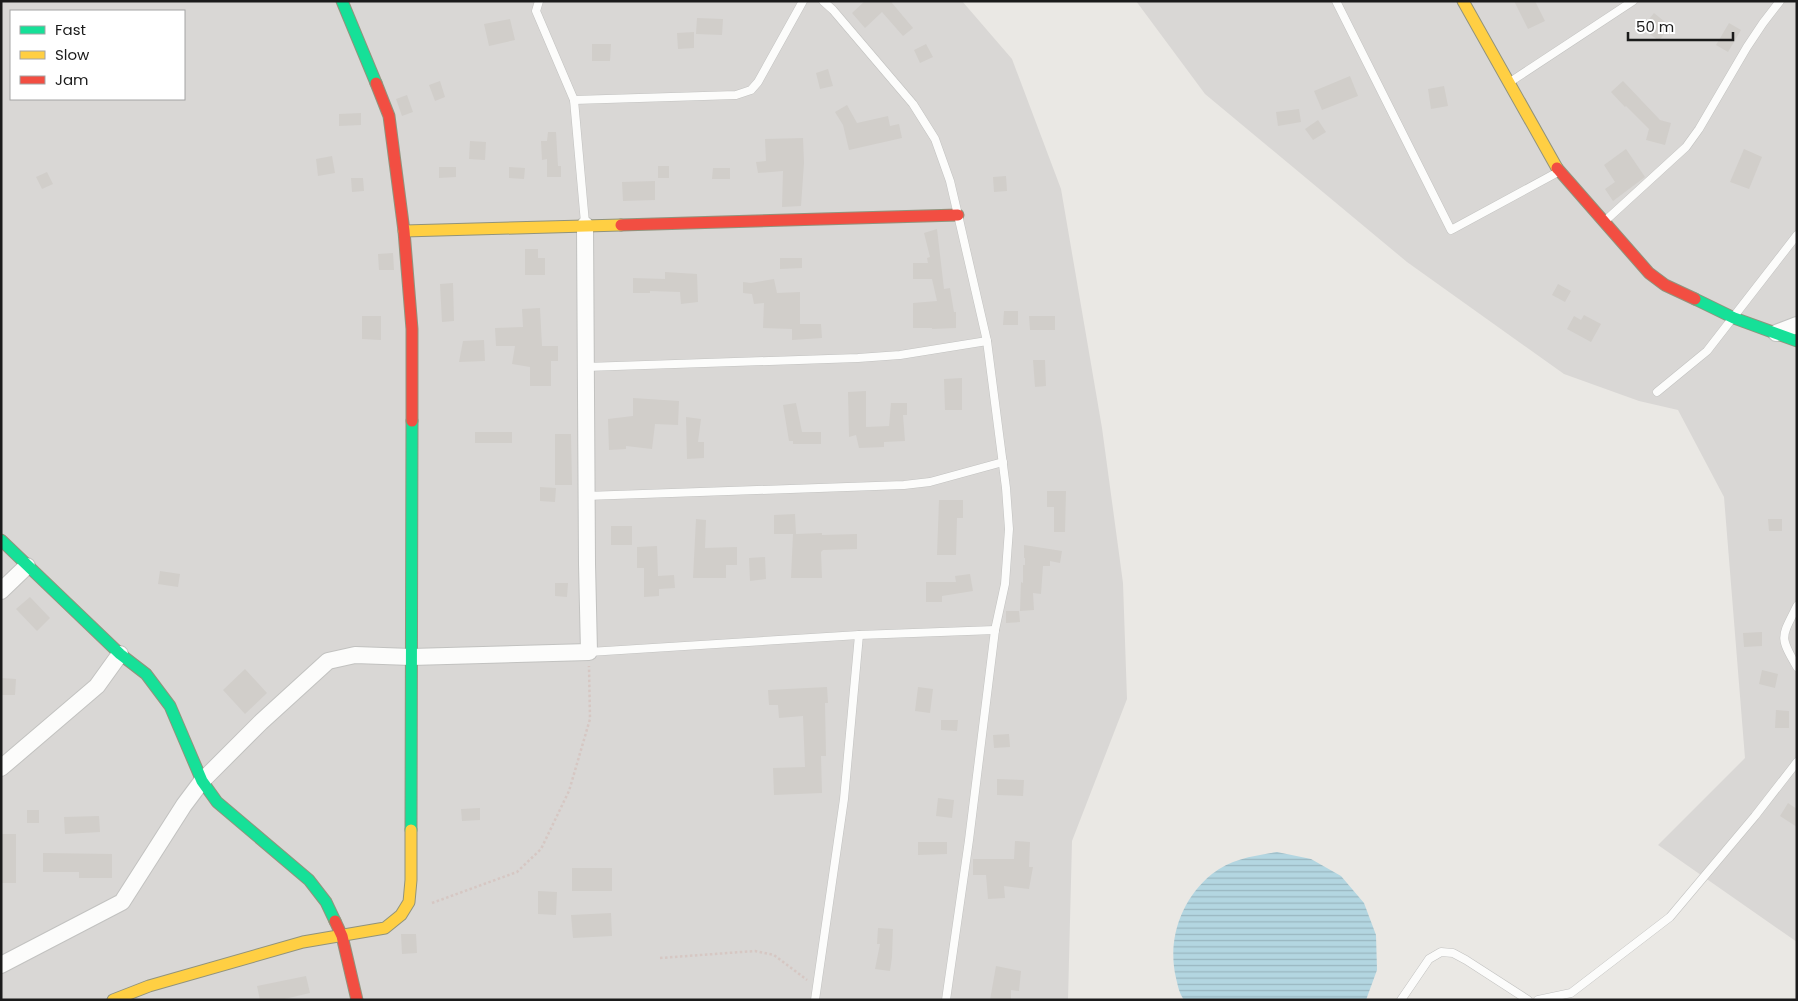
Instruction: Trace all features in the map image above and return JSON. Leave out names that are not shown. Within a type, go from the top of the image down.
[{"type":"street","points":[[113,1000],[149,986],[303,942],[385,928],[401,916],[409,902],[412,329],[404,231],[389,116],[342,1]]},
{"type":"street","points":[[1463,1],[1559,171],[1649,273],[1665,285],[1734,318],[1797,341]]},
{"type":"street","points":[[404,231],[958,214]]},
{"type":"street","points":[[1,965],[122,902],[184,805],[202,781],[260,722],[328,661],[355,655],[411,657],[589,652],[586,496],[585,225]]},
{"type":"street","points":[[1776,333],[1797,325]]},
{"type":"street","points":[[1,540],[120,654],[146,674],[170,706],[202,781],[216,802],[309,880],[326,902],[342,936],[357,1000]]},
{"type":"street","points":[[1,591],[27,566]]},
{"type":"street","points":[[1,768],[98,686],[120,654]]},
{"type":"lane","points":[[539,1],[536,11],[574,100],[585,225]]},
{"type":"lane","points":[[574,100],[736,95],[751,90],[758,82],[803,1]]},
{"type":"lane","points":[[823,1],[913,104],[935,140],[950,181],[987,341],[1002,462],[1009,529],[1004,584],[994,630],[969,840],[946,1000]]},
{"type":"lane","points":[[1336,1],[1451,230],[1559,171]]},
{"type":"lane","points":[[1509,83],[1633,1]]},
{"type":"lane","points":[[1603,222],[1686,147],[1699,130],[1753,39],[1780,1]]},
{"type":"lane","points":[[1657,392],[1707,351],[1797,236]]},
{"type":"lane","points":[[586,367],[858,358],[900,355],[987,341]]},
{"type":"lane","points":[[586,496],[904,485],[930,482],[1002,462]]},
{"type":"lane","points":[[1797,606],[1784,632],[1784,641],[1797,667]]},
{"type":"lane","points":[[589,652],[859,635],[994,630]]},
{"type":"lane","points":[[815,1000],[844,799],[859,635]]},
{"type":"lane","points":[[1538,1000],[1570,993],[1670,917],[1755,816],[1797,762]]},
{"type":"lane","points":[[1401,1000],[1429,959],[1441,952],[1453,953],[1466,960],[1528,1000]]},
{"type":"path","points":[[432,903],[517,872],[541,849],[569,791],[590,719],[589,652]]},
{"type":"path","points":[[660,958],[755,951],[774,956],[816,988]]},
{"type":"shaded area","points":[[1,1],[962,1],[1012,59],[1061,189],[1102,428],[1123,583],[1127,699],[1072,841],[1068,1000],[1,1000]]},
{"type":"shaded area","points":[[1136,1],[1797,1],[1797,942],[1658,845],[1745,758],[1724,497],[1678,410],[1639,401],[1564,374],[1407,262],[1205,94]]},
{"type":"water","points":[[1277,852],[1311,859],[1341,876],[1364,903],[1376,935],[1377,970],[1366,1000],[1184,1000],[1176,978],[1173,949],[1179,921],[1192,895],[1201,884],[1219,869],[1243,859]]},
{"type":"building","points":[[865,1],[893,1],[892,3],[913,28],[903,36],[882,12],[865,28],[852,13]]},
{"type":"building","points":[[1514,1],[1535,1],[1545,21],[1528,29]]},
{"type":"building","points":[[1654,13],[1670,26],[1659,41],[1642,28]]},
{"type":"building","points":[[697,18],[723,19],[722,35],[696,34]]},
{"type":"building","points":[[510,19],[515,40],[489,46],[484,24]]},
{"type":"building","points":[[1729,23],[1741,30],[1728,52],[1716,45]]},
{"type":"building","points":[[694,32],[694,48],[678,49],[677,33]]},
{"type":"building","points":[[592,44],[611,44],[610,61],[592,61]]},
{"type":"building","points":[[926,44],[933,57],[920,63],[914,50]]},
{"type":"building","points":[[828,69],[833,86],[820,89],[816,73]]},
{"type":"building","points":[[1350,76],[1358,96],[1322,110],[1314,91]]},
{"type":"building","points":[[440,81],[445,97],[435,101],[429,85]]},
{"type":"building","points":[[1623,81],[1660,120],[1671,123],[1665,145],[1646,140],[1649,129],[1611,92]]},
{"type":"building","points":[[1444,86],[1448,106],[1431,109],[1428,89]]},
{"type":"building","points":[[407,95],[413,112],[402,116],[396,99]]},
{"type":"building","points":[[847,105],[857,123],[888,116],[890,126],[899,124],[902,138],[849,150],[843,125],[835,112]]},
{"type":"building","points":[[1299,109],[1301,122],[1278,126],[1276,112]]},
{"type":"building","points":[[361,113],[361,125],[339,126],[339,114]]},
{"type":"building","points":[[1318,120],[1326,132],[1313,140],[1305,129]]},
{"type":"building","points":[[548,132],[556,132],[558,166],[561,166],[561,177],[547,177],[547,159],[542,160],[541,141],[547,141]]},
{"type":"building","points":[[803,138],[804,163],[801,206],[782,207],[783,171],[758,173],[756,162],[766,161],[765,139]]},
{"type":"building","points":[[470,141],[486,142],[485,160],[469,159]]},
{"type":"building","points":[[1626,149],[1645,177],[1613,201],[1605,189],[1615,182],[1604,165]]},
{"type":"building","points":[[1744,149],[1762,157],[1749,189],[1730,182]]},
{"type":"building","points":[[332,156],[335,173],[318,176],[316,159]]},
{"type":"building","points":[[658,166],[669,166],[669,178],[658,178]]},
{"type":"building","points":[[439,167],[456,167],[456,177],[439,178]]},
{"type":"building","points":[[509,167],[525,168],[524,179],[509,178]]},
{"type":"building","points":[[713,168],[730,168],[730,179],[712,179]]},
{"type":"building","points":[[47,172],[53,184],[42,189],[36,177]]},
{"type":"building","points":[[1006,176],[1007,191],[994,192],[993,177]]},
{"type":"building","points":[[351,178],[363,178],[364,191],[352,192]]},
{"type":"building","points":[[655,181],[655,200],[623,201],[622,182]]},
{"type":"building","points":[[937,229],[944,289],[950,288],[954,312],[956,312],[956,328],[913,328],[913,303],[937,301],[932,279],[913,279],[913,263],[928,263],[927,258],[930,257],[924,233]]},
{"type":"building","points":[[525,249],[538,249],[538,258],[545,258],[545,275],[525,275]]},
{"type":"building","points":[[393,253],[394,270],[379,270],[378,254]]},
{"type":"building","points":[[780,258],[802,258],[802,268],[780,269]]},
{"type":"building","points":[[665,272],[697,274],[698,302],[681,304],[680,292],[650,291],[650,293],[633,293],[633,278],[665,279]]},
{"type":"building","points":[[774,279],[777,293],[800,292],[800,324],[821,324],[822,338],[792,340],[792,329],[763,328],[764,303],[754,304],[752,294],[743,293],[743,282],[751,283]]},
{"type":"building","points":[[453,283],[454,321],[442,322],[440,284]]},
{"type":"building","points":[[1558,284],[1571,291],[1565,302],[1552,295]]},
{"type":"building","points":[[540,308],[542,346],[558,346],[558,361],[551,361],[551,386],[530,386],[530,367],[512,364],[515,346],[496,346],[495,328],[523,327],[522,309]]},
{"type":"building","points":[[1004,311],[1018,311],[1018,325],[1003,325]]},
{"type":"building","points":[[1584,315],[1601,324],[1591,342],[1567,329],[1574,316],[1581,320]]},
{"type":"building","points":[[362,316],[381,316],[381,340],[362,339]]},
{"type":"building","points":[[1029,316],[1055,316],[1055,330],[1030,330]]},
{"type":"building","points":[[484,340],[485,361],[459,362],[463,341]]},
{"type":"building","points":[[1033,360],[1045,360],[1046,386],[1035,387]]},
{"type":"building","points":[[962,378],[962,410],[945,410],[944,379]]},
{"type":"building","points":[[866,391],[866,427],[889,426],[891,403],[907,403],[907,415],[903,415],[905,441],[884,442],[884,447],[859,448],[856,435],[849,437],[848,392]]},
{"type":"building","points":[[633,398],[679,401],[678,425],[655,424],[652,449],[626,446],[626,449],[609,450],[608,419],[633,416]]},
{"type":"building","points":[[796,403],[802,432],[821,432],[821,444],[793,444],[793,441],[789,441],[783,405]]},
{"type":"building","points":[[686,417],[701,419],[698,442],[704,442],[704,458],[687,459]]},
{"type":"building","points":[[475,432],[512,432],[512,443],[475,443]]},
{"type":"building","points":[[555,434],[571,434],[572,485],[555,485]]},
{"type":"building","points":[[540,487],[556,488],[555,502],[540,501]]},
{"type":"building","points":[[1047,491],[1066,491],[1065,532],[1054,532],[1054,507],[1047,507]]},
{"type":"building","points":[[939,500],[963,500],[963,518],[957,518],[956,555],[937,555]]},
{"type":"building","points":[[795,514],[796,534],[857,534],[857,549],[823,550],[821,552],[822,578],[791,578],[793,534],[774,534],[774,515]]},
{"type":"building","points":[[696,519],[706,520],[705,548],[737,547],[737,565],[726,565],[726,578],[693,578]]},
{"type":"building","points":[[1768,519],[1782,519],[1782,531],[1769,531]]},
{"type":"building","points":[[611,526],[632,526],[632,545],[611,545]]},
{"type":"building","points":[[1024,545],[1062,551],[1060,563],[1050,561],[1050,566],[1043,566],[1041,594],[1033,593],[1034,610],[1020,611],[1021,582],[1023,583],[1023,565],[1025,565]]},
{"type":"building","points":[[657,546],[658,576],[674,575],[675,588],[659,589],[659,596],[644,597],[644,568],[637,568],[637,547]]},
{"type":"building","points":[[765,557],[766,579],[750,581],[749,558]]},
{"type":"building","points":[[160,571],[180,574],[178,587],[158,584]]},
{"type":"building","points":[[970,574],[973,591],[942,596],[942,602],[926,602],[926,582],[956,582],[955,576]]},
{"type":"building","points":[[555,583],[568,583],[567,597],[555,596]]},
{"type":"building","points":[[30,597],[50,618],[37,631],[16,609]]},
{"type":"building","points":[[1006,611],[1019,611],[1020,622],[1006,623]]},
{"type":"building","points":[[1762,632],[1762,646],[1744,647],[1743,633]]},
{"type":"building","points":[[245,669],[267,693],[245,714],[223,690]]},
{"type":"building","points":[[1762,670],[1778,674],[1775,688],[1759,684]]},
{"type":"building","points":[[1,678],[16,679],[15,695],[1,695]]},
{"type":"building","points":[[827,687],[828,703],[825,703],[826,756],[821,756],[822,793],[774,795],[773,768],[805,767],[803,716],[779,718],[778,705],[769,705],[768,690]]},
{"type":"building","points":[[918,687],[933,689],[930,713],[915,711]]},
{"type":"building","points":[[1776,710],[1789,711],[1789,728],[1775,728]]},
{"type":"building","points":[[941,720],[958,720],[957,731],[941,730]]},
{"type":"building","points":[[1009,734],[1010,747],[994,748],[993,735]]},
{"type":"building","points":[[997,779],[1024,780],[1023,796],[997,795]]},
{"type":"building","points":[[938,798],[954,800],[952,818],[936,816]]},
{"type":"building","points":[[1788,803],[1797,809],[1797,827],[1780,816]]},
{"type":"building","points":[[480,808],[480,820],[462,821],[461,809]]},
{"type":"building","points":[[27,810],[39,810],[39,823],[27,823]]},
{"type":"building","points":[[99,816],[100,832],[65,834],[64,817]]},
{"type":"building","points":[[1,834],[16,834],[16,883],[1,883]]},
{"type":"building","points":[[1015,841],[1030,842],[1029,867],[1033,867],[1029,889],[1004,886],[1005,898],[988,899],[986,875],[973,875],[973,859],[1014,859]]},
{"type":"building","points":[[918,842],[947,842],[947,854],[918,855]]},
{"type":"building","points":[[43,853],[112,854],[112,878],[79,878],[79,872],[43,872]]},
{"type":"building","points":[[572,868],[612,868],[612,891],[572,891]]},
{"type":"building","points":[[538,891],[557,892],[556,915],[538,914]]},
{"type":"building","points":[[611,913],[612,936],[573,938],[571,915]]},
{"type":"building","points":[[878,928],[893,929],[890,971],[875,969],[880,944],[877,944]]},
{"type":"building","points":[[401,934],[416,934],[417,953],[402,954]]},
{"type":"building","points":[[996,966],[1021,971],[1019,991],[1011,990],[1011,1000],[990,1000]]},
{"type":"building","points":[[306,976],[310,993],[280,1000],[260,1000],[257,986]]},
{"type":"traffic: fast","points":[[342,1],[376,83]]},
{"type":"traffic: fast","points":[[1695,299],[1734,318],[1797,341]]},
{"type":"traffic: fast","points":[[411,830],[412,421]]},
{"type":"traffic: fast","points":[[1,540],[120,654],[146,674],[170,706],[202,781],[217,802],[309,880],[326,902],[335,921]]},
{"type":"traffic: slow","points":[[1463,1],[1557,168]]},
{"type":"traffic: slow","points":[[404,231],[621,225]]},
{"type":"traffic: slow","points":[[113,1000],[149,986],[303,942],[385,928],[401,915],[409,902],[411,830]]},
{"type":"traffic: jam","points":[[376,83],[389,116],[404,231],[412,329],[412,421]]},
{"type":"traffic: jam","points":[[1557,168],[1649,273],[1665,285],[1695,299]]},
{"type":"traffic: jam","points":[[621,225],[958,215]]},
{"type":"traffic: jam","points":[[335,921],[342,936],[357,1000]]}]
